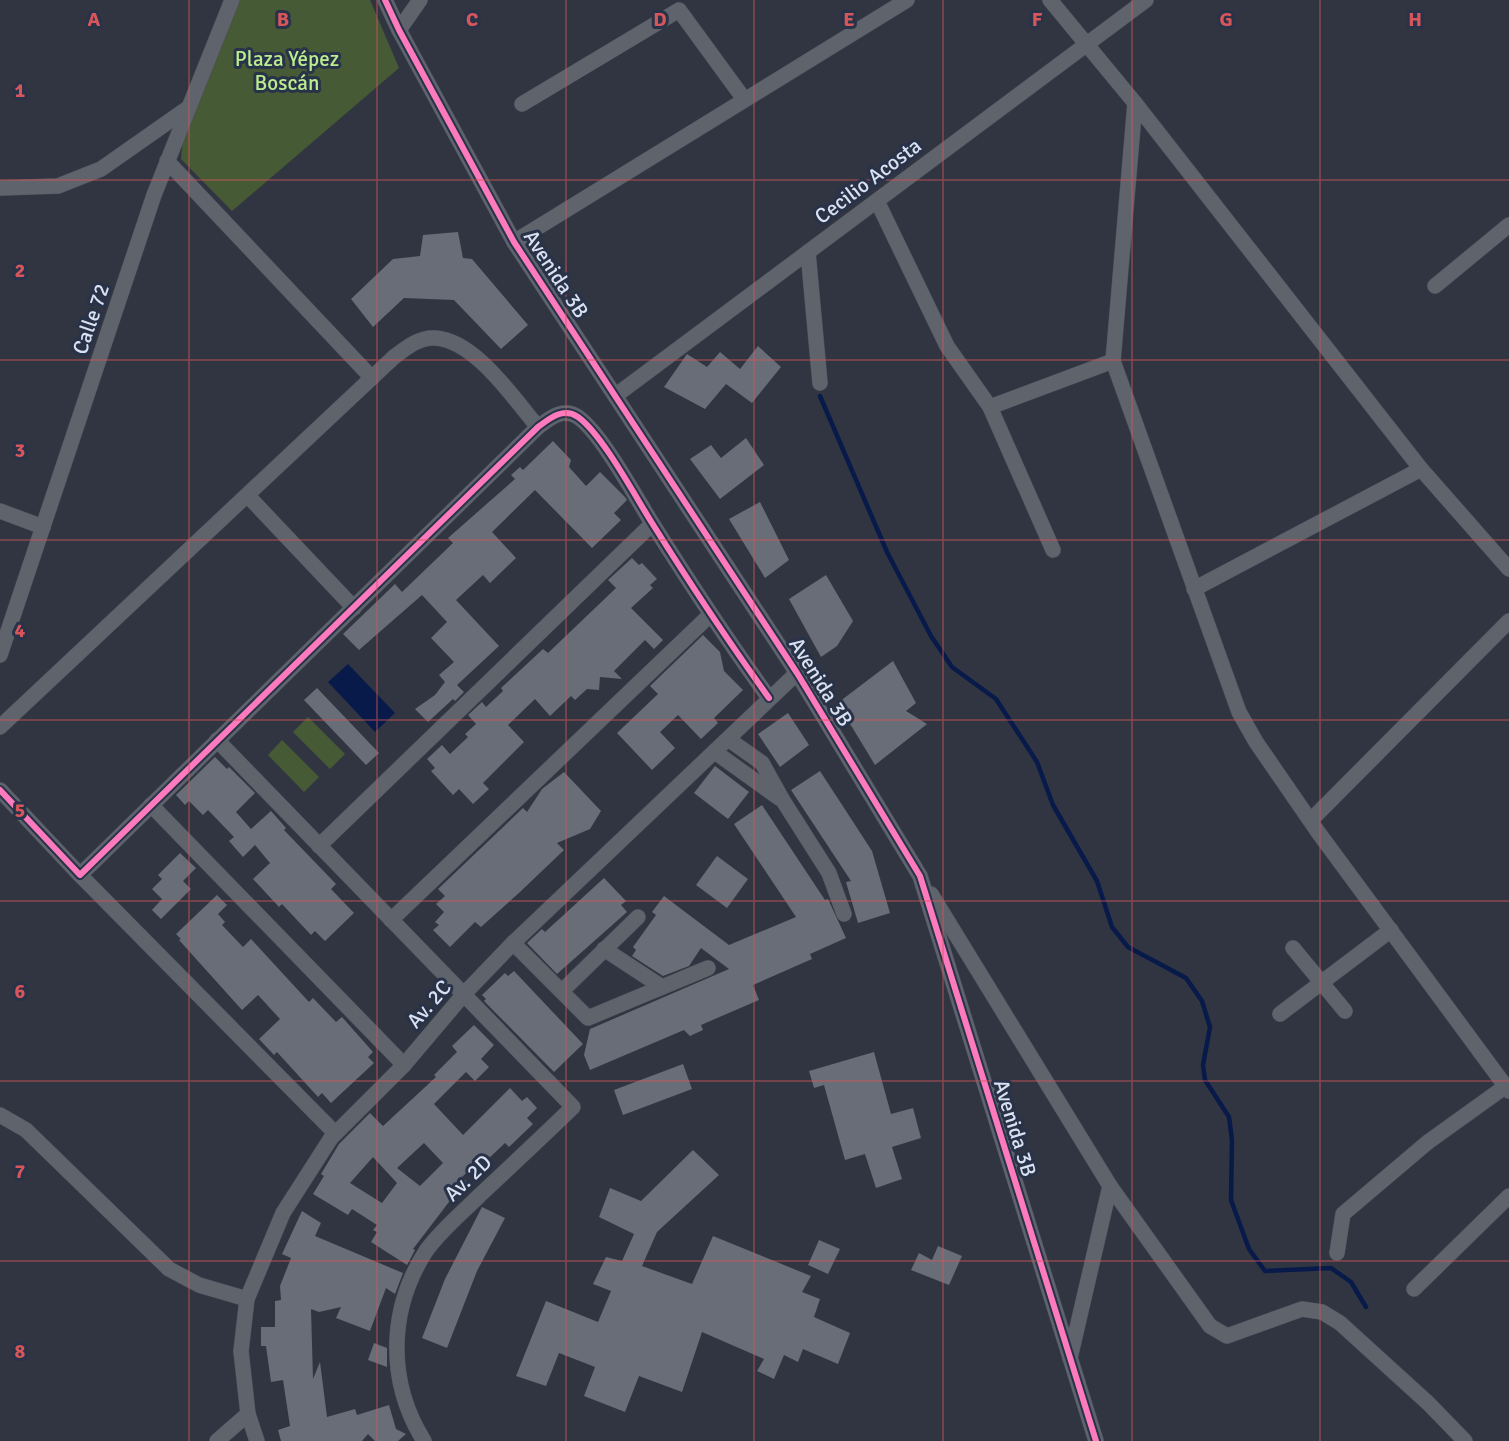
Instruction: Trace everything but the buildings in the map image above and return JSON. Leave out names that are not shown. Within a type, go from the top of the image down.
[{"type":"street","name":"Calle 72","points":[[0,655],[167,161],[232,0]]},
{"type":"street","name":"Avenida 3B","points":[[385,0],[514,242],[797,673],[920,876],[1096,1441]]},
{"type":"street","points":[[399,30],[420,0]]},
{"type":"street","points":[[514,242],[907,0]]},
{"type":"street","points":[[1050,0],[1135,103],[1421,469],[1509,569]]},
{"type":"street","name":"Cecilio Acosta","points":[[615,396],[1146,0]]},
{"type":"street","points":[[522,104],[679,10],[744,99]]},
{"type":"street","points":[[1135,103],[1113,361],[1239,712],[1256,742],[1311,820],[1507,1088],[1428,1142],[1342,1214],[1337,1253]]},
{"type":"street","points":[[0,188],[58,186],[102,169],[188,108]]},
{"type":"street","points":[[167,161],[372,378]]},
{"type":"street","points":[[877,201],[947,346],[990,407],[1053,550]]},
{"type":"street","points":[[1435,286],[1509,225]]},
{"type":"street","points":[[808,252],[820,383]]},
{"type":"street","points":[[0,727],[249,497],[372,378],[414,342],[434,338],[453,342],[474,356],[493,373],[538,427]]},
{"type":"street","points":[[990,407],[1113,361]]},
{"type":"street","points":[[80,875],[538,427],[554,414],[567,413],[579,418],[605,448],[710,615],[769,698]]},
{"type":"street","points":[[1194,589],[1421,469]]},
{"type":"street","points":[[249,497],[354,608]]},
{"type":"street","points":[[0,511],[43,527]]},
{"type":"street","points":[[319,846],[652,524]]},
{"type":"street","points":[[391,920],[710,615]]},
{"type":"street","points":[[1311,820],[1509,621]]},
{"type":"street","name":"Av. 2C","points":[[257,1441],[248,1414],[241,1351],[247,1299],[283,1213],[335,1133],[404,1065],[464,994],[513,943],[797,673]]},
{"type":"street","points":[[728,739],[762,763],[829,873],[844,914]]},
{"type":"street","points":[[217,740],[464,994]]},
{"type":"street","points":[[715,752],[782,799]]},
{"type":"street","points":[[0,790],[80,875],[335,1133]]},
{"type":"street","points":[[151,805],[404,1065]]},
{"type":"street","points":[[920,876],[1110,1186],[1210,1326],[1217,1332],[1227,1335],[1302,1309],[1323,1312],[1340,1323],[1428,1403],[1465,1441]]},
{"type":"street","points":[[562,991],[638,917]]},
{"type":"street","points":[[1280,1014],[1391,930]]},
{"type":"street","points":[[513,943],[588,1018],[708,968]]},
{"type":"street","points":[[1293,948],[1345,1011]]},
{"type":"street","points":[[604,950],[662,987]]},
{"type":"street","name":"Av. 2D","points":[[424,1441],[408,1416],[397,1372],[397,1334],[408,1292],[427,1251],[464,1211],[573,1107],[464,994]]},
{"type":"street","points":[[0,1115],[26,1130],[169,1269],[199,1285],[247,1299]]},
{"type":"street","points":[[1070,1360],[1110,1186]]},
{"type":"street","points":[[1414,1289],[1509,1197]]},
{"type":"street","points":[[217,1441],[248,1414]]},
{"type":"green space","name":"Plaza Yépez Boscán","points":[[240,0],[370,0],[399,68],[232,211],[181,159],[183,137]]},
{"type":"green space","points":[[308,717],[345,754],[330,769],[293,732]]},
{"type":"green space","points":[[282,740],[319,777],[304,792],[268,755]]},
{"type":"water","points":[[348,664],[395,713],[375,732],[328,682]]},
{"type":"waterway","points":[[820,396],[887,552],[931,636],[952,667],[996,699],[1037,762],[1053,805],[1097,881],[1112,927],[1128,947],[1186,978],[1202,1001],[1210,1027],[1203,1065],[1205,1080],[1229,1117],[1232,1140],[1231,1200],[1249,1249],[1265,1271],[1331,1268],[1351,1282],[1366,1307]]},
{"type":"cycle path","points":[[385,0],[514,242],[797,673],[920,876],[1096,1441]]},
{"type":"cycle path","points":[[0,790],[80,875],[538,427],[562,413],[578,417],[597,437],[694,589],[769,698]]}]
